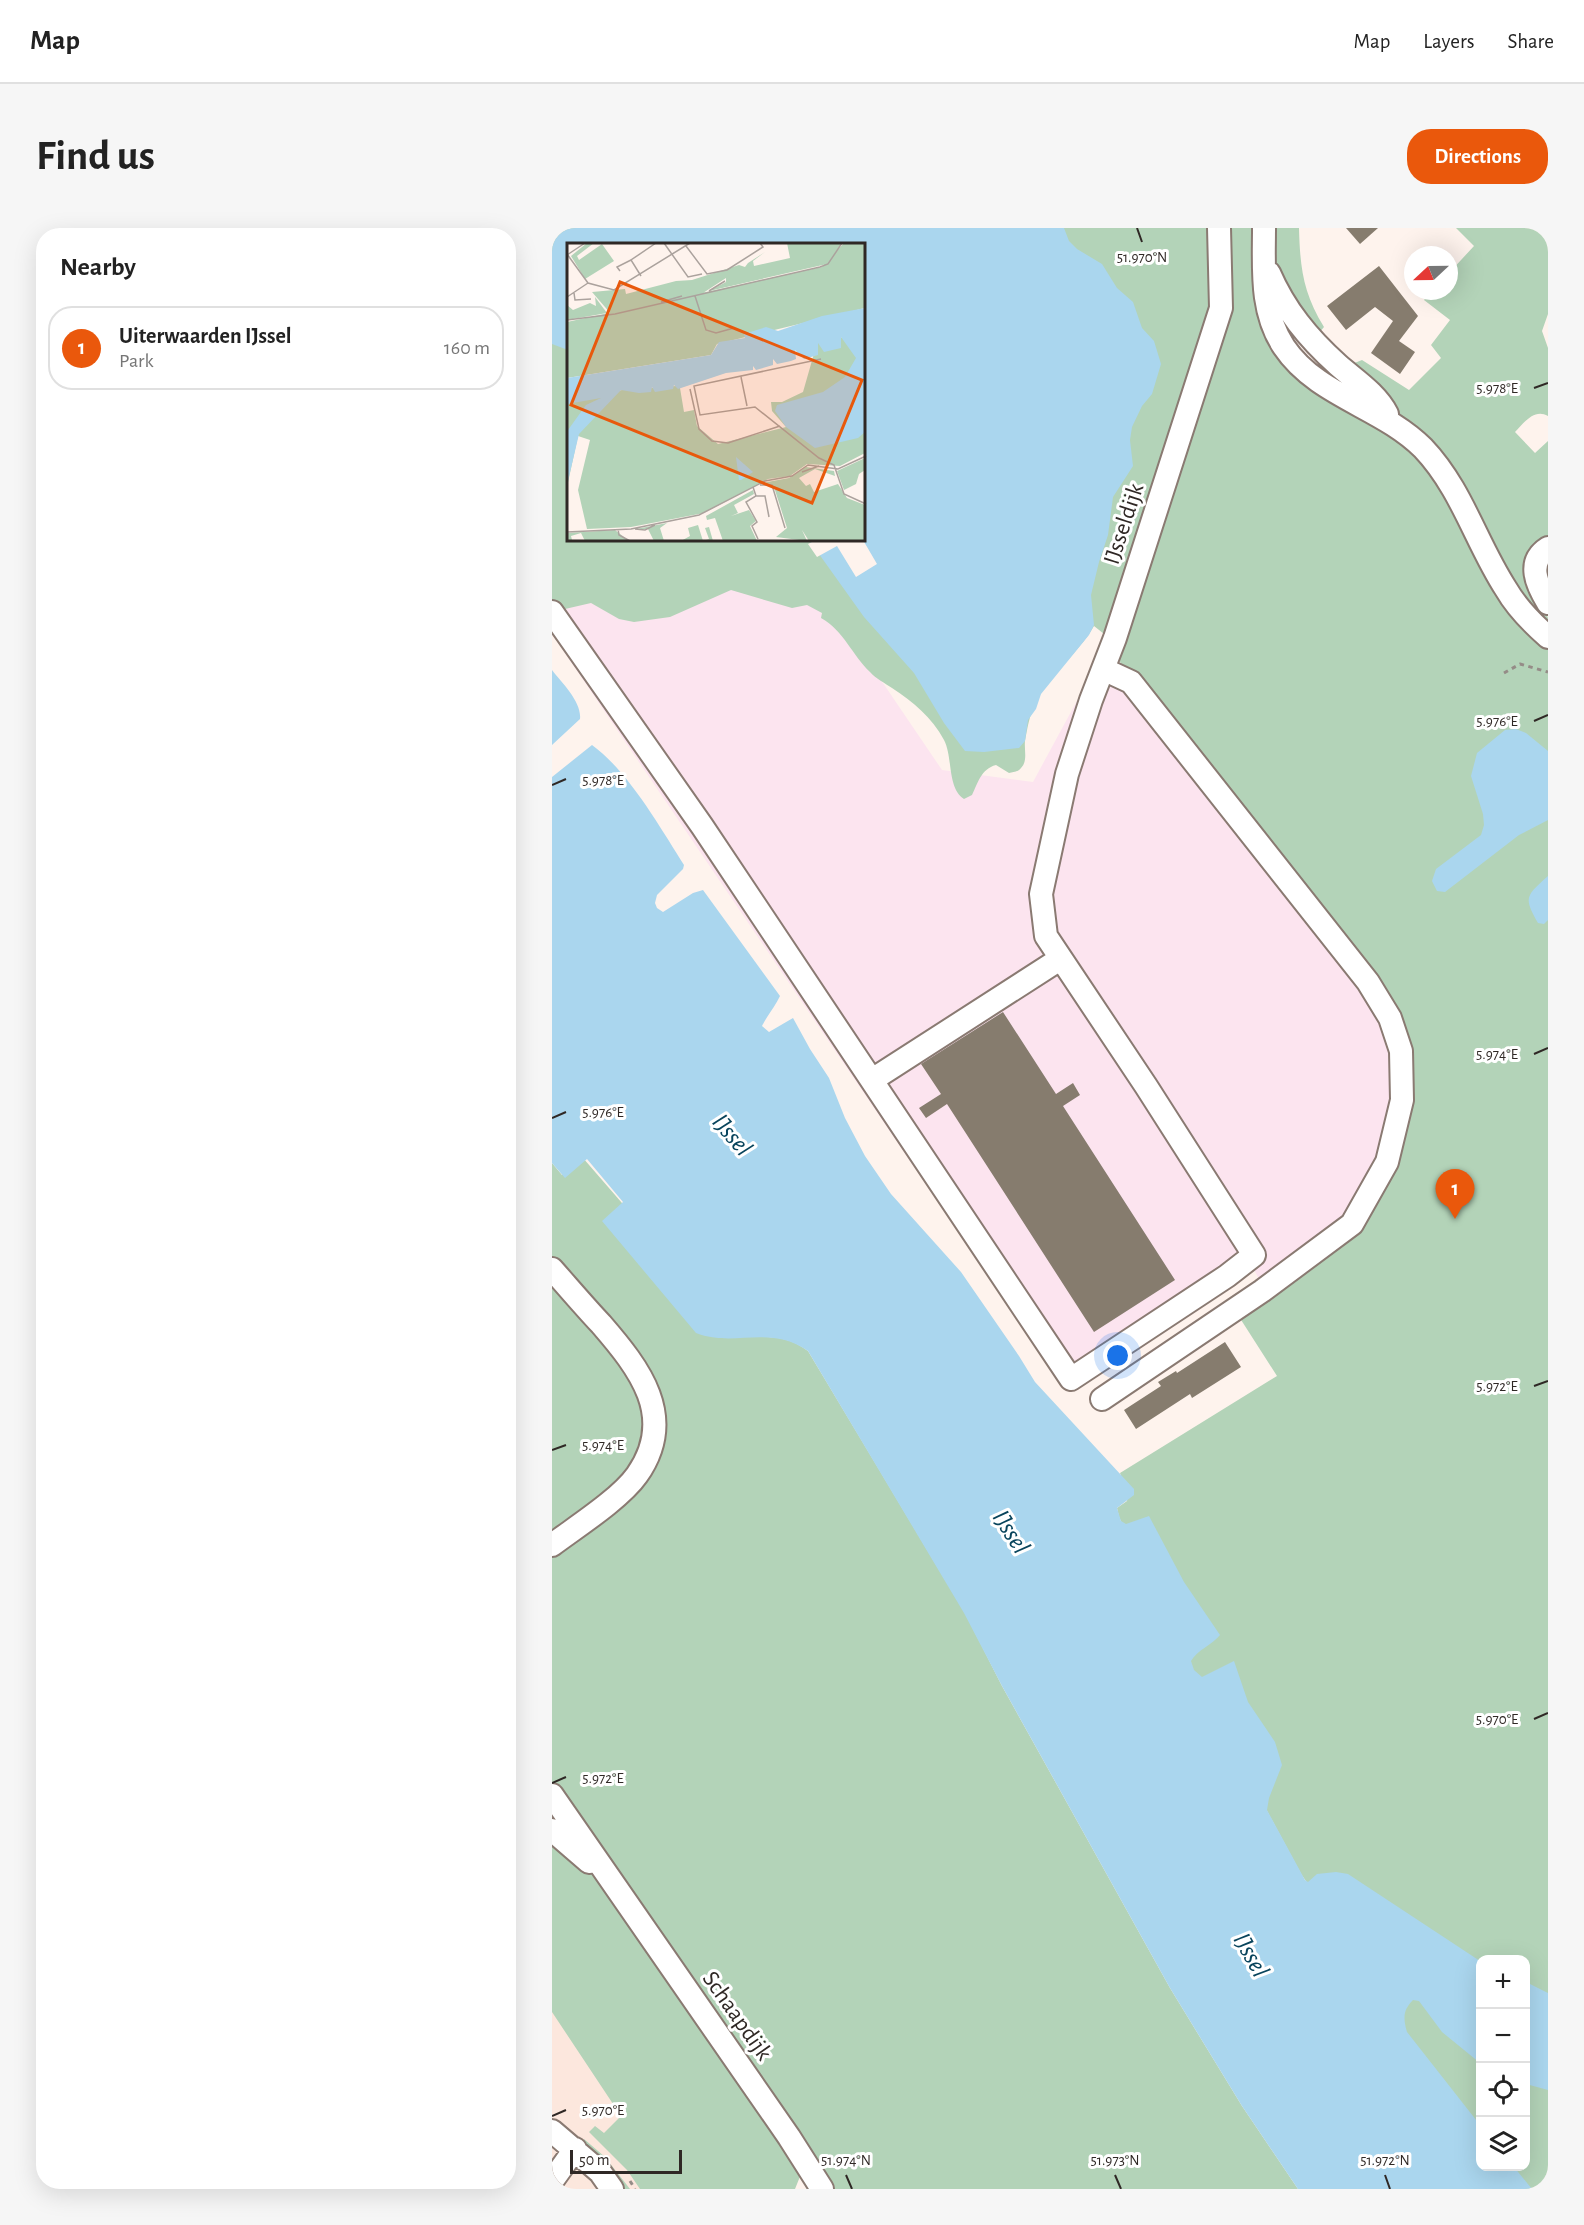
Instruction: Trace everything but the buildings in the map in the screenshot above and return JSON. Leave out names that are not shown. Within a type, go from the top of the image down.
[{"type":"street","name":"IJsseldijk","points":[[872,1080],[1071,1379],[1227,1276],[1254,1255],[1146,1086],[1046,936],[1041,894],[1067,774],[1115,638],[1221,308],[1219,228]]},
{"type":"street","points":[[1264,228],[1264,288],[1267,307],[1273,327],[1284,347],[1297,364],[1326,386],[1392,423],[1422,447],[1459,497],[1504,588],[1530,621],[1548,637]]},
{"type":"street","points":[[1548,548],[1537,559],[1534,568],[1540,590],[1548,603]]},
{"type":"street","points":[[552,612],[702,826],[872,1080],[1060,959]]},
{"type":"street","points":[[1102,1399],[1262,1291],[1352,1224],[1387,1162],[1402,1100],[1401,1051],[1390,1018],[1368,982],[1131,682],[1103,669]]},
{"type":"street","points":[[552,1269],[617,1343],[639,1372],[655,1412],[653,1436],[636,1476],[591,1517],[552,1545]]},
{"type":"street","name":"Schaapdijk","points":[[552,1795],[789,2137],[822,2189]]},
{"type":"street","name":"Schaapdijk","points":[[552,1830],[583,1858],[608,1874]]},
{"type":"street","points":[[552,2131],[600,2172],[612,2189]]},
{"type":"street","points":[[552,2181],[575,2149]]},
{"type":"path","points":[[1504,673],[1520,664],[1527,664],[1548,672]]},
{"type":"shaded area","points":[[552,426],[567,542],[787,542],[942,770],[1033,782],[1092,673],[1129,692],[1377,1002],[1393,1036],[1394,1121],[1358,1207],[1259,1279],[1253,1268],[1073,1391],[1050,1367],[552,634]]},
{"type":"shaded area","points":[[552,1985],[673,2189],[552,2189]]},
{"type":"green space","points":[[552,228],[1258,228],[1295,376],[1309,388],[1371,420],[1423,460],[1548,646],[1548,2189],[1515,2189],[1499,2171],[1530,2171],[1530,1955],[1476,1955],[1476,2142],[1345,1937],[1301,1874],[1190,1668],[1119,1517],[1117,1508],[1127,1501],[1128,1495],[1120,1473],[1277,1376],[1236,1312],[1369,1206],[1405,1050],[1123,668],[1116,653],[1118,645],[1094,626],[1038,699],[1028,724],[1023,765],[1018,770],[1009,773],[996,765],[991,767],[981,777],[972,795],[964,799],[955,788],[947,747],[934,724],[915,705],[872,674],[842,636],[821,618],[822,613],[807,605],[792,608],[731,590],[670,617],[634,622],[619,619],[591,603],[552,612]]},
{"type":"green space","points":[[1271,228],[1299,228],[1300,255],[1307,291],[1324,327],[1319,333],[1277,279]]},
{"type":"green space","points":[[1456,228],[1548,228],[1548,314],[1542,331],[1548,348],[1548,416],[1534,415],[1515,432],[1535,453],[1548,441],[1548,542],[1527,573],[1548,618],[1548,627],[1537,618],[1399,418],[1347,366],[1362,360],[1409,390],[1441,358],[1431,345],[1450,320],[1424,300],[1458,300],[1458,263],[1474,246]]},
{"type":"green space","points":[[583,1158],[738,1337],[783,1339],[808,1351],[965,1613],[1002,1686],[1170,1988],[1242,2106],[1298,2189],[832,2189],[636,1901],[552,1783],[552,1163],[562,1175]]},
{"type":"green space","points":[[552,1834],[606,1884],[801,2174],[795,2189],[640,2189],[627,2170],[589,2132],[595,2126],[604,2133],[621,2116],[552,2012]]},
{"type":"green space","points":[[584,2139],[605,2157],[630,2189],[622,2189],[584,2143]]},
{"type":"water","points":[[552,228],[1064,228],[1069,241],[1077,249],[1102,264],[1117,288],[1133,302],[1142,328],[1154,341],[1161,364],[1152,394],[1142,406],[1132,427],[1130,440],[1133,466],[1113,497],[1108,535],[1091,595],[1094,625],[1089,635],[1041,694],[1036,709],[1028,720],[1025,741],[1019,748],[984,752],[965,751],[944,723],[914,673],[864,617],[810,542],[866,542],[866,243],[567,243],[567,350],[552,344]]},
{"type":"water","points":[[552,670],[575,699],[580,719],[552,745]]},
{"type":"water","points":[[1516,729],[1526,733],[1548,751],[1548,820],[1519,835],[1445,892],[1437,891],[1432,881],[1436,869],[1481,835],[1484,825],[1483,814],[1471,776],[1477,753],[1505,730]]},
{"type":"water","name":"IJssel","points":[[592,745],[631,784],[684,865],[683,869],[657,895],[655,903],[657,908],[663,912],[693,893],[703,890],[780,996],[762,1026],[769,1032],[793,1018],[829,1078],[845,1118],[865,1156],[891,1194],[961,1272],[1035,1382],[1134,1489],[1134,1495],[1117,1508],[1121,1521],[1126,1524],[1149,1516],[1184,1582],[1220,1635],[1191,1661],[1194,1670],[1202,1677],[1234,1661],[1248,1702],[1275,1742],[1282,1765],[1269,1798],[1267,1810],[1305,1880],[1308,1882],[1317,1874],[1336,1872],[1348,1874],[1476,1958],[1476,2060],[1442,2032],[1419,2001],[1413,2000],[1407,2007],[1405,2018],[1407,2032],[1476,2120],[1476,2171],[1517,2171],[1532,2189],[1298,2189],[1242,2106],[1170,1988],[1002,1686],[964,1613],[808,1351],[794,1343],[779,1339],[710,1337],[696,1333],[602,1221],[623,1202],[587,1159],[565,1178],[552,1163],[552,777]]},
{"type":"water","points":[[1548,876],[1548,920],[1544,924],[1538,923],[1530,908],[1529,897]]},
{"type":"water","points":[[1530,1984],[1548,1993],[1548,2090],[1530,2085]]},
{"type":"pier","points":[[812,542],[864,542],[877,564],[856,577],[837,546],[817,557],[808,544]]},
{"type":"place","name":"Uiterwaarden IJssel","points":[[1455,1219]]}]
